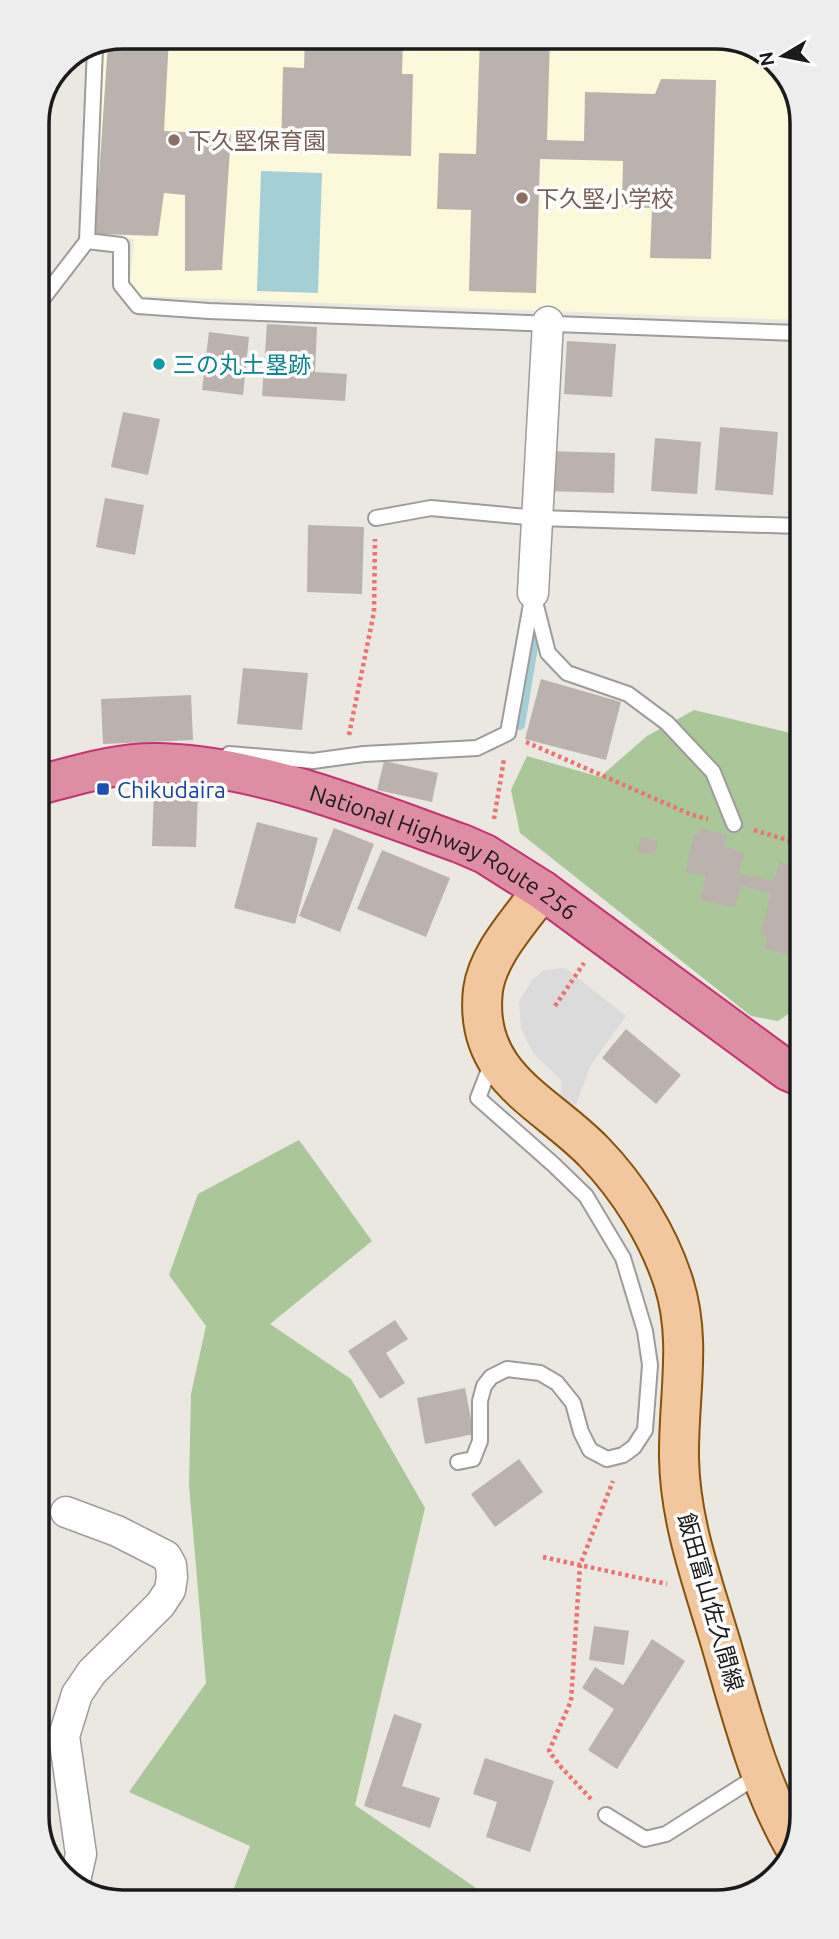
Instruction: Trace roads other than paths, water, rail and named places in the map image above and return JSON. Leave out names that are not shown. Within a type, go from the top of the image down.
[{"type":"highway","name":"National Highway Route 256","points":[[49,782],[104,768],[158,763],[214,769],[316,793],[462,844],[485,854],[542,890],[790,1072]]},
{"type":"main road","name":"飯田富山佐久間線","points":[[542,890],[494,956],[484,989],[484,1021],[494,1057],[516,1087],[594,1153],[628,1193],[651,1232],[674,1284],[684,1336],[679,1458],[682,1498],[690,1540],[760,1774],[788,1832]]},
{"type":"street","points":[[533,593],[548,322]]},
{"type":"street","points":[[65,1512],[117,1531],[166,1556],[171,1565],[172,1577],[170,1590],[160,1605],[92,1672],[76,1694],[64,1735],[82,1854],[77,1874]]},
{"type":"lane","points":[[49,290],[87,241],[95,55]]},
{"type":"lane","points":[[87,241],[121,245],[121,285],[138,306],[209,311],[790,332]]},
{"type":"lane","points":[[376,518],[430,508],[538,518],[790,526]]},
{"type":"lane","points":[[214,769],[226,754],[313,761],[363,754],[477,748],[508,733],[533,593]]},
{"type":"lane","points":[[533,593],[548,653],[567,673],[628,694],[667,723],[713,772],[734,824]]},
{"type":"lane","points":[[458,1462],[473,1459],[480,1441],[480,1401],[484,1387],[491,1377],[507,1369],[540,1373],[557,1383],[573,1404],[581,1432],[590,1450],[607,1459],[623,1455],[634,1447],[645,1430],[650,1365],[645,1331],[623,1258],[586,1196],[555,1165],[478,1098],[494,1057]]},
{"type":"lane","points":[[606,1815],[645,1839],[666,1834],[760,1774]]},
{"type":"water","points":[[261,171],[322,173],[318,293],[257,291]]},
{"type":"waterway","points":[[520,725],[535,635]]},
{"type":"place","name":"下久堅保育園","points":[[174,140]]},
{"type":"place","name":"下久堅小学校","points":[[522,198]]},
{"type":"place","name":"三の丸土塁跡","points":[[159,364]]},
{"type":"place","name":"Chikudaira","points":[[103,789]]}]
